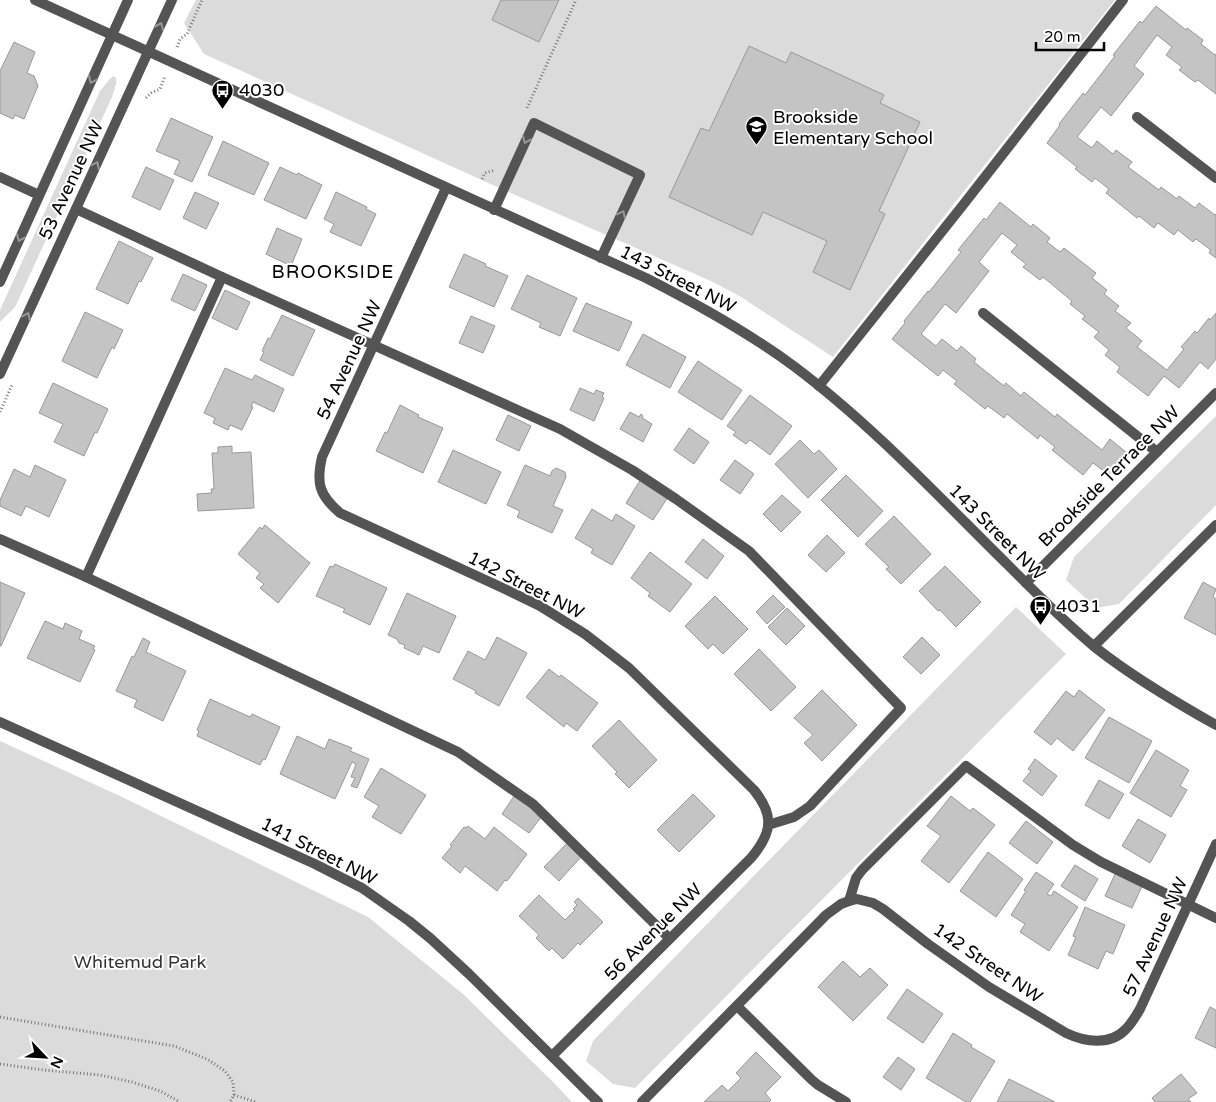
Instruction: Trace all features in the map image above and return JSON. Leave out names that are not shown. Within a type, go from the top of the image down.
[{"type":"street","name":"143 Street NW","points":[[35,0],[601,258],[654,283],[730,323],[794,366],[857,418],[1026,583],[1094,646],[1150,686],[1216,726]]},
{"type":"street","name":"53 Avenue NW","points":[[0,282],[128,0]]},
{"type":"street","name":"53 Avenue NW","points":[[0,374],[3,359],[76,210],[172,0]]},
{"type":"street","points":[[819,386],[963,205],[1122,0]]},
{"type":"street","points":[[1137,117],[1216,178]]},
{"type":"street","points":[[494,210],[534,123],[640,175],[601,258]]},
{"type":"street","points":[[0,177],[39,195]]},
{"type":"street","name":"54 Avenue NW","points":[[322,493],[318,471],[322,456],[446,188]]},
{"type":"street","points":[[76,210],[560,429],[632,470],[749,551],[901,708],[810,806],[794,817],[768,825]]},
{"type":"street","points":[[86,577],[222,277]]},
{"type":"street","points":[[983,313],[1157,452]]},
{"type":"street","name":"Brookside Terrace NW","points":[[1026,583],[1216,393]]},
{"type":"street","name":"142 Street NW","points":[[322,493],[340,513],[540,606],[608,650],[629,668],[754,790],[764,805],[768,816],[768,825]]},
{"type":"street","points":[[1094,646],[1216,525]]},
{"type":"street","points":[[0,538],[458,752],[533,804],[669,938]]},
{"type":"street","name":"141 Street NW","points":[[0,722],[306,860],[362,888],[409,921],[450,956],[598,1102]]},
{"type":"street","points":[[642,1102],[826,915],[841,904],[849,901],[856,878],[862,870],[966,766],[1073,845],[1101,862],[1216,918]]},
{"type":"street","name":"56 Avenue NW","points":[[552,1056],[751,858],[763,843],[768,825]]},
{"type":"street","name":"57 Avenue NW","points":[[1114,1038],[1125,1030],[1140,1009],[1216,844]]},
{"type":"street","name":"142 Street NW","points":[[849,901],[866,901],[883,909],[928,944],[989,987],[1066,1034],[1076,1038],[1096,1041],[1114,1038]]},
{"type":"street","points":[[737,1006],[812,1080],[846,1102]]},
{"type":"path","points":[[180,39],[186,34],[202,0]]},
{"type":"path","points":[[524,114],[576,0]]},
{"type":"path","points":[[482,179],[485,173],[500,169]]},
{"type":"path","points":[[0,1017],[174,1046],[207,1059],[225,1071],[233,1082],[234,1095],[230,1102]]},
{"type":"path","points":[[0,1064],[100,1075],[160,1091],[180,1102]]},
{"type":"path","points":[[234,1095],[256,1102]]},
{"type":"green space","name":"Brookside Elementary School","points":[[196,0],[1115,0],[833,357],[741,297],[713,282],[495,186],[204,54],[184,23]]},
{"type":"green space","points":[[113,76],[116,78],[116,84],[112,97],[15,307],[0,322],[0,310],[100,91]]},
{"type":"green space","points":[[1216,416],[1216,505],[1119,604],[1096,608],[1066,580],[1074,557]]},
{"type":"green space","points":[[1016,607],[1066,654],[635,1088],[613,1084],[586,1061],[593,1041]]},
{"type":"green space","name":"Whitemud Park","points":[[0,741],[120,796],[368,917],[463,994],[572,1102],[0,1102]]},
{"type":"building","points":[[501,0],[559,0],[539,42],[492,20]]},
{"type":"building","points":[[1156,6],[1186,30],[1187,28],[1203,40],[1201,44],[1216,54],[1216,94],[1198,80],[1195,82],[1179,70],[1182,67],[1166,55],[1172,47],[1157,35],[1134,66],[1144,74],[1111,116],[1101,107],[1077,137],[1092,148],[1097,141],[1113,154],[1116,150],[1132,162],[1128,167],[1159,190],[1161,187],[1177,199],[1179,196],[1195,208],[1199,203],[1216,214],[1216,258],[1209,253],[1211,250],[1196,239],[1193,242],[1178,230],[1174,235],[1158,223],[1154,228],[1139,216],[1137,218],[1106,193],[1109,189],[1095,178],[1092,182],[1075,169],[1077,167],[1047,143],[1059,124],[1083,93],[1085,95],[1140,21],[1142,23]]},
{"type":"building","points":[[14,42],[35,52],[27,73],[34,76],[38,86],[24,119],[15,115],[13,119],[0,113],[0,71]]},
{"type":"building","points":[[749,46],[786,63],[791,52],[884,95],[880,103],[920,122],[879,211],[885,214],[850,290],[813,272],[827,241],[763,212],[752,235],[669,197],[701,128],[709,131]]},
{"type":"building","points":[[171,118],[213,137],[192,182],[174,174],[180,161],[156,151]]},
{"type":"building","points":[[223,141],[269,163],[254,195],[208,175]]},
{"type":"building","points":[[146,167],[174,180],[160,210],[132,197]]},
{"type":"building","points":[[280,167],[297,175],[298,173],[322,185],[306,219],[264,200]]},
{"type":"building","points":[[195,192],[219,203],[206,229],[183,218]]},
{"type":"building","points":[[336,192],[367,207],[366,209],[376,214],[361,246],[330,232],[334,224],[324,219]]},
{"type":"building","points":[[1000,202],[1031,227],[1033,224],[1050,238],[1047,242],[1060,252],[1064,248],[1096,273],[1092,278],[1107,290],[1104,294],[1119,306],[1115,311],[1131,323],[1126,328],[1142,341],[1137,347],[1167,370],[1184,349],[1181,347],[1195,331],[1197,333],[1209,318],[1210,320],[1216,313],[1216,359],[1208,369],[1200,362],[1179,388],[1164,376],[1148,396],[1117,372],[1120,367],[1105,355],[1109,350],[1094,337],[1099,332],[1082,319],[1085,316],[1070,304],[1072,301],[1043,277],[1040,280],[1023,267],[1026,264],[1011,252],[1017,245],[1002,233],[979,262],[989,271],[956,313],[945,304],[921,334],[936,346],[942,339],[957,351],[961,346],[976,359],[974,362],[1004,386],[1006,383],[1021,396],[1024,392],[1055,417],[1057,414],[1102,450],[1110,439],[1127,453],[1109,475],[1093,463],[1083,475],[1052,450],[1055,447],[1040,435],[1038,439],[1007,414],[1004,418],[988,406],[985,409],[954,384],[957,381],[943,370],[938,376],[892,339],[905,323],[904,321],[961,252],[958,250],[984,218],[986,220]]},
{"type":"building","points":[[277,228],[302,239],[291,266],[266,254]]},
{"type":"building","points":[[119,241],[153,258],[128,304],[96,289]]},
{"type":"building","points":[[464,254],[508,276],[494,307],[449,287]]},
{"type":"building","points":[[183,274],[207,285],[195,311],[171,300]]},
{"type":"building","points":[[527,275],[577,298],[560,336],[539,327],[541,323],[511,309]]},
{"type":"building","points":[[225,290],[250,302],[237,330],[212,318]]},
{"type":"building","points":[[586,303],[632,322],[619,351],[573,331]]},
{"type":"building","points":[[85,312],[123,330],[114,349],[112,347],[97,378],[62,361]]},
{"type":"building","points":[[282,315],[315,330],[293,376],[260,360],[268,338],[270,339]]},
{"type":"building","points":[[471,316],[495,326],[483,353],[459,343]]},
{"type":"building","points":[[643,334],[686,357],[670,388],[626,365]]},
{"type":"building","points":[[698,361],[742,390],[722,420],[678,392]]},
{"type":"building","points":[[225,368],[252,380],[255,375],[284,389],[274,412],[253,402],[251,407],[253,407],[242,430],[230,425],[228,430],[213,423],[215,418],[204,413]]},
{"type":"building","points":[[53,383],[108,409],[84,456],[54,442],[63,424],[39,413]]},
{"type":"building","points":[[580,388],[594,394],[596,390],[604,393],[602,397],[604,398],[594,421],[570,410]]},
{"type":"building","points":[[750,395],[792,426],[770,455],[750,440],[746,444],[733,435],[736,432],[727,426]]},
{"type":"building","points":[[400,405],[419,415],[418,417],[443,428],[423,473],[376,451]]},
{"type":"building","points":[[630,412],[639,417],[641,414],[642,418],[652,424],[643,442],[620,429]]},
{"type":"building","points":[[508,415],[531,426],[519,451],[496,440]]},
{"type":"building","points":[[689,428],[709,442],[694,464],[674,450]]},
{"type":"building","points":[[800,440],[814,454],[819,450],[837,469],[808,498],[775,464]]},
{"type":"building","points":[[232,446],[232,453],[251,452],[254,508],[198,511],[197,494],[212,493],[211,489],[214,489],[212,453],[218,453],[218,447]]},
{"type":"building","points":[[453,450],[501,472],[486,504],[438,482]]},
{"type":"building","points":[[735,460],[754,474],[740,494],[720,480]]},
{"type":"building","points":[[35,465],[66,480],[49,517],[26,506],[21,516],[0,506],[0,500],[14,469],[30,477]]},
{"type":"building","points":[[525,465],[550,476],[556,468],[565,472],[566,477],[553,506],[563,510],[552,533],[517,517],[520,511],[507,505]]},
{"type":"building","points":[[846,475],[883,511],[858,537],[821,500]]},
{"type":"building","points":[[641,479],[668,497],[653,520],[626,503]]},
{"type":"building","points":[[782,495],[801,512],[781,532],[763,514]]},
{"type":"building","points":[[592,509],[612,521],[616,514],[635,526],[612,565],[591,553],[593,549],[575,538]]},
{"type":"building","points":[[894,516],[931,554],[901,584],[886,569],[889,567],[865,544]]},
{"type":"building","points":[[265,525],[310,563],[278,603],[260,588],[264,584],[256,578],[260,573],[238,554],[260,527],[262,529]]},
{"type":"building","points":[[827,535],[845,553],[826,572],[808,555]]},
{"type":"building","points":[[703,539],[724,556],[707,579],[685,562]]},
{"type":"building","points":[[650,552],[692,584],[670,612],[648,596],[650,593],[631,578]]},
{"type":"building","points":[[335,564],[387,588],[370,625],[343,612],[345,609],[316,596],[330,566],[333,567]]},
{"type":"building","points":[[945,566],[981,602],[956,627],[919,591]]},
{"type":"building","points":[[0,582],[25,593],[1,646],[0,646]]},
{"type":"building","points":[[1203,582],[1216,589],[1213,597],[1216,599],[1216,635],[1184,618]]},
{"type":"building","points":[[407,593],[456,616],[439,653],[423,646],[419,655],[404,648],[405,645],[388,635]]},
{"type":"building","points":[[773,595],[785,607],[767,624],[756,612]]},
{"type":"building","points":[[715,596],[748,629],[723,654],[713,644],[708,649],[685,626]]},
{"type":"building","points":[[787,608],[805,626],[786,645],[768,627]]},
{"type":"building","points":[[45,621],[63,629],[65,623],[82,631],[79,639],[95,646],[93,649],[95,650],[80,682],[27,658]]},
{"type":"building","points":[[497,637],[527,653],[499,706],[453,679],[468,651],[485,660]]},
{"type":"building","points":[[922,637],[940,655],[921,674],[903,657]]},
{"type":"building","points":[[143,638],[150,642],[146,652],[186,671],[163,721],[134,707],[137,700],[116,691],[132,656],[134,657]]},
{"type":"building","points":[[759,649],[796,687],[771,711],[734,674]]},
{"type":"building","points":[[549,669],[559,677],[561,675],[598,703],[577,731],[566,723],[564,727],[526,697]]},
{"type":"building","points":[[822,690],[857,725],[822,761],[804,743],[813,735],[794,718]]},
{"type":"building","points":[[1079,690],[1105,710],[1073,751],[1057,738],[1051,745],[1034,732],[1066,691],[1074,697]]},
{"type":"building","points":[[210,699],[250,717],[252,714],[280,727],[265,760],[263,759],[260,765],[197,736],[199,731],[197,730]]},
{"type":"building","points":[[1109,717],[1152,741],[1129,783],[1085,758]]},
{"type":"building","points":[[619,720],[657,760],[629,788],[615,774],[617,772],[592,746]]},
{"type":"building","points":[[297,736],[325,749],[329,739],[352,748],[350,751],[369,759],[357,788],[351,786],[355,778],[351,777],[356,764],[352,762],[335,799],[280,774]]},
{"type":"building","points":[[1156,750],[1189,770],[1180,786],[1187,790],[1171,817],[1130,793]]},
{"type":"building","points":[[1035,759],[1057,776],[1042,796],[1023,781],[1031,771],[1028,769]]},
{"type":"building","points":[[381,768],[426,795],[401,834],[372,817],[379,806],[364,797]]},
{"type":"building","points":[[1099,780],[1124,794],[1109,819],[1085,805]]},
{"type":"building","points":[[693,794],[715,816],[679,852],[657,830]]},
{"type":"building","points":[[514,796],[542,816],[529,833],[502,814]]},
{"type":"building","points":[[951,796],[970,811],[973,808],[995,825],[949,883],[921,861],[941,836],[927,826]]},
{"type":"building","points":[[1138,819],[1166,835],[1150,863],[1122,846]]},
{"type":"building","points":[[1026,821],[1053,842],[1037,864],[1009,843]]},
{"type":"building","points":[[468,826],[485,839],[494,827],[527,854],[497,891],[465,866],[460,873],[442,858],[464,827]]},
{"type":"building","points":[[569,841],[583,855],[559,881],[544,867]]},
{"type":"building","points":[[988,852],[1023,879],[996,917],[960,891]]},
{"type":"building","points":[[1075,865],[1098,879],[1085,901],[1061,886]]},
{"type":"building","points":[[1036,872],[1054,884],[1047,894],[1051,896],[1054,891],[1078,907],[1049,951],[1020,932],[1025,924],[1011,915]]},
{"type":"building","points":[[1116,872],[1143,884],[1132,908],[1105,896]]},
{"type":"building","points":[[539,895],[565,920],[575,910],[573,909],[577,905],[574,902],[578,898],[603,922],[580,945],[578,943],[563,959],[552,948],[549,951],[536,938],[539,935],[519,916]]},
{"type":"building","points":[[1085,907],[1125,925],[1113,954],[1106,951],[1098,969],[1068,955],[1076,937],[1073,936]]},
{"type":"building","points":[[843,961],[860,977],[870,968],[888,985],[853,1021],[818,987]]},
{"type":"building","points":[[907,989],[943,1014],[923,1043],[887,1018]]},
{"type":"building","points":[[1210,1007],[1216,1010],[1216,1048],[1195,1038]]},
{"type":"building","points":[[953,1033],[972,1045],[971,1047],[995,1061],[970,1102],[966,1102],[926,1078]]},
{"type":"building","points":[[756,1052],[781,1077],[765,1093],[771,1100],[769,1102],[704,1102],[722,1085],[728,1091],[741,1078],[736,1073]]},
{"type":"building","points":[[898,1057],[915,1069],[901,1090],[883,1077]]},
{"type":"building","points":[[1181,1074],[1197,1093],[1188,1099],[1191,1102],[1155,1102],[1152,1098]]},
{"type":"building","points":[[1009,1079],[1055,1102],[997,1102]]},
{"type":"place","name":"4030","points":[[223,109]]},
{"type":"place","name":"Brookside Elementary School","points":[[757,146]]},
{"type":"place","name":"4031","points":[[1040,625]]},
{"type":"district","name":"BROOKSIDE","points":[[333,272]]}]
